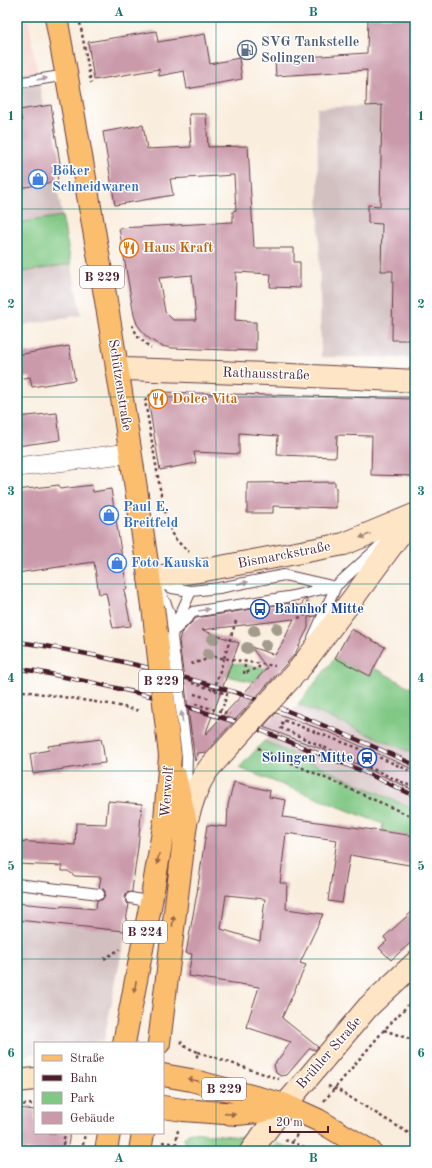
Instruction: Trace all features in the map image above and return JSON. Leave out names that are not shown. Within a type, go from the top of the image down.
[{"type":"main road","name":"Schützenstraße","points":[[56,17],[108,310],[153,606],[178,756]]},
{"type":"main road","name":"Rathausstraße","points":[[117,369],[175,370],[415,381]]},
{"type":"main road","name":"Bismarckstraße","points":[[149,578],[191,582],[344,544],[414,515]]},
{"type":"main road","points":[[176,822],[210,767],[300,668],[414,515]]},
{"type":"main road","name":"Werwolf","points":[[124,1042],[141,900],[176,822],[183,797],[178,756]]},
{"type":"main road","name":"Werwolf","points":[[159,1042],[176,822],[178,756]]},
{"type":"main road","name":"Brühler Straße","points":[[251,1151],[284,1105],[368,1007],[415,963]]},
{"type":"main road","name":"B 229","points":[[164,1075],[191,1080],[284,1105],[318,1120],[370,1151]]},
{"type":"main road","points":[[17,1081],[34,1078]]},
{"type":"main road","name":"B 229","points":[[164,1107],[237,1114],[257,1112],[284,1105]]},
{"type":"main road","points":[[106,1151],[109,1134]]},
{"type":"main road","points":[[140,1151],[144,1134]]},
{"type":"street","points":[[17,467],[130,453]]},
{"type":"lane","points":[[17,83],[67,75]]},
{"type":"lane","points":[[300,668],[336,586],[414,515]]},
{"type":"lane","points":[[178,756],[172,637],[191,582],[219,588],[284,575],[336,586]]},
{"type":"lane","points":[[149,578],[163,596],[170,613],[173,632]]},
{"type":"lane","points":[[173,632],[192,612],[288,598],[336,586]]},
{"type":"lane","points":[[183,797],[210,767]]},
{"type":"lane","points":[[17,884],[99,894]]},
{"type":"path","points":[[79,17],[92,90]]},
{"type":"path","points":[[132,324],[138,337],[151,348],[157,350]]},
{"type":"path","points":[[156,388],[145,401],[163,506],[172,534],[177,541],[189,551]]},
{"type":"path","points":[[214,690],[237,618]]},
{"type":"path","points":[[191,664],[215,657],[278,667]]},
{"type":"path","points":[[245,665],[244,674],[262,664]]},
{"type":"path","points":[[191,682],[227,694],[220,711]]},
{"type":"path","points":[[17,690],[115,705],[140,711]]},
{"type":"path","points":[[192,693],[211,699]]},
{"type":"path","points":[[192,704],[231,714]]},
{"type":"path","points":[[415,774],[358,748],[283,720],[281,728],[415,788]]},
{"type":"path","points":[[258,748],[415,818]]},
{"type":"path","points":[[104,959],[126,945]]},
{"type":"path","points":[[331,1092],[384,1030],[415,998]]},
{"type":"path","points":[[384,1030],[415,1041]]},
{"type":"path","points":[[17,1105],[34,1104]]},
{"type":"path","points":[[62,1151],[65,1134]]},
{"type":"path","points":[[82,1151],[85,1134]]},
{"type":"path","points":[[282,1139],[312,1151]]},
{"type":"shaded area","points":[[17,17],[28,17],[37,71],[17,74]]},
{"type":"shaded area","points":[[368,17],[415,17],[415,358],[321,357],[317,108],[366,106]]},
{"type":"shaded area","name":"Böker Schneidwaren","points":[[37,71],[43,106],[51,105],[61,170],[56,170],[58,181],[56,182],[81,315],[17,326],[17,74]]},
{"type":"shaded area","points":[[298,704],[415,754],[415,810],[264,741]]},
{"type":"shaded area","points":[[17,920],[126,931],[104,1040],[94,1042],[34,1042],[34,1053],[17,1057]]},
{"type":"green space","points":[[62,216],[71,264],[17,273],[17,223]]},
{"type":"green space","points":[[335,658],[370,676],[374,668],[415,690],[415,754],[298,704]]},
{"type":"green space","points":[[232,663],[266,668],[254,682],[227,676]]},
{"type":"green space","points":[[264,741],[415,810],[415,836],[382,831],[383,824],[239,768]]},
{"type":"green space","points":[[192,1132],[250,1138],[246,1151],[191,1151],[186,1147],[184,1137],[188,1133]]},
{"type":"green space","points":[[276,1143],[301,1151],[270,1151]]},
{"type":"building","points":[[368,17],[415,17],[415,340],[392,340],[393,271],[381,271],[382,224],[368,223],[368,205],[380,206],[382,105],[366,106],[367,70],[276,76],[275,59],[367,53]]},
{"type":"building","points":[[156,31],[158,42],[205,34],[210,64],[239,58],[242,79],[187,89],[184,71],[159,76],[159,69],[94,80],[88,42]]},
{"type":"building","points":[[51,105],[61,170],[56,170],[58,181],[20,188],[19,176],[17,176],[17,122],[22,121],[19,110]]},
{"type":"building","points":[[189,114],[206,114],[208,147],[248,146],[254,248],[294,248],[294,262],[300,262],[300,288],[270,287],[271,274],[236,272],[235,320],[256,322],[256,351],[172,348],[161,346],[145,335],[137,324],[134,315],[119,228],[233,222],[233,211],[236,210],[234,175],[170,179],[173,195],[115,205],[103,132],[143,125],[147,149],[191,147]],"holes":[[[192,275],[196,320],[173,320],[165,312],[159,278]]]},
{"type":"building","points":[[69,346],[75,380],[32,387],[30,377],[17,379],[17,355]]},
{"type":"building","points":[[160,392],[415,399],[415,476],[371,475],[372,436],[337,435],[336,457],[277,455],[278,436],[239,433],[239,454],[194,452],[196,463],[160,470],[149,405]]},
{"type":"building","points":[[57,413],[60,440],[17,446],[17,417]]},
{"type":"building","points":[[335,482],[336,508],[273,506],[273,513],[247,513],[247,483]]},
{"type":"building","points":[[59,485],[60,489],[92,485],[93,492],[111,489],[127,589],[124,590],[131,626],[113,628],[106,593],[99,594],[94,562],[17,573],[17,490]]},
{"type":"building","points":[[307,599],[307,607],[319,609],[316,616],[308,617],[308,628],[295,654],[206,752],[198,753],[195,761],[179,641],[181,633],[196,618],[289,603],[301,606],[304,600]],"holes":[[[294,619],[275,655],[251,647],[267,668],[205,735],[239,643],[202,630]]]},
{"type":"building","points":[[351,629],[385,647],[370,676],[335,658]]},
{"type":"building","points":[[276,713],[331,733],[415,770],[415,791],[324,750],[263,727]]},
{"type":"building","points":[[101,739],[105,763],[83,765],[33,774],[30,754],[49,750],[48,746]]},
{"type":"building","points":[[234,782],[270,791],[269,797],[286,800],[283,817],[415,836],[415,866],[350,855],[342,903],[328,901],[337,840],[286,833],[280,883],[287,883],[286,909],[323,914],[300,963],[306,965],[282,1018],[318,1047],[315,1050],[310,1048],[287,1075],[281,1076],[276,1073],[274,1065],[291,1042],[246,1027],[259,987],[188,976],[192,954],[186,953],[207,825],[227,827],[228,805]],"holes":[[[226,895],[265,899],[260,941],[221,929]]]},
{"type":"building","points":[[108,801],[142,804],[132,892],[126,893],[125,897],[126,903],[129,904],[124,931],[17,920],[17,903],[96,909],[97,900],[102,900],[105,895],[105,891],[99,888],[101,877],[75,876],[68,871],[62,871],[62,866],[17,864],[17,841],[75,845],[76,823],[106,824]]},
{"type":"building","points":[[415,909],[415,939],[391,960],[379,948],[387,941],[384,937]]},
{"type":"building","points":[[17,1108],[34,1110],[34,1134],[70,1134],[67,1151],[17,1151]]},
{"type":"railway","points":[[17,642],[65,649],[145,667],[237,693],[267,703],[415,765]]},
{"type":"railway","points":[[17,669],[35,671],[155,697],[255,728],[362,771],[415,796]]},
{"type":"place","name":"SVG Tankstelle Solingen","points":[[247,50]]},
{"type":"place","name":"Böker Schneidwaren","points":[[38,179]]},
{"type":"place","name":"Haus Kraft","points":[[129,248]]},
{"type":"place","name":"Dolce Vita","points":[[158,399]]},
{"type":"place","name":"Paul E. Breitfeld","points":[[109,515]]},
{"type":"place","name":"Foto Kauska","points":[[117,563]]},
{"type":"place","name":"Bahnhof Mitte","points":[[260,609]]},
{"type":"place","name":"Solingen Mitte","points":[[367,758]]}]
